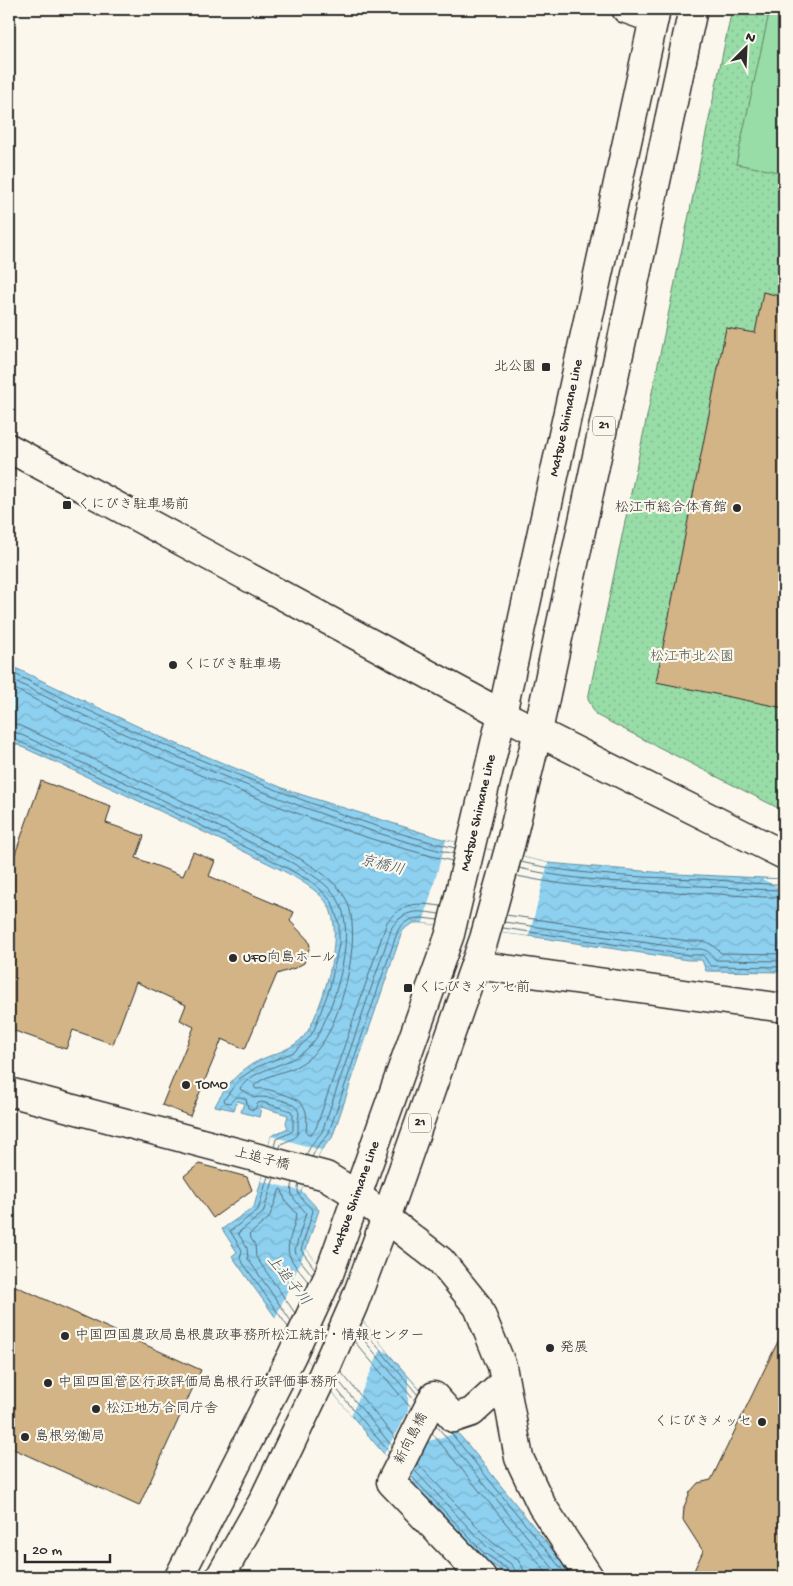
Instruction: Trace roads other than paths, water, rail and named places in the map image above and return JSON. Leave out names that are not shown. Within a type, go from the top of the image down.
[{"type":"main road","points":[[626,9],[655,14]]},
{"type":"main road","name":"21","points":[[220,1577],[262,1503],[318,1386],[352,1306],[386,1218],[484,938],[511,842],[538,731],[694,9]]},
{"type":"main road","name":"Matsue Shimane Line","points":[[179,1577],[292,1355],[328,1277],[450,934],[476,832],[655,14]]},
{"type":"main road","points":[[9,448],[502,714],[784,855]]},
{"type":"main road","points":[[475,965],[784,1008]]},
{"type":"main road","name":"上追子橋","points":[[9,1092],[326,1176],[357,1195],[441,1261],[478,1307],[502,1366],[519,1458],[542,1506],[589,1577]]},
{"type":"main road","name":"新向島橋","points":[[482,1577],[390,1482],[434,1396],[454,1418],[472,1412],[505,1382]]},
{"type":"water","points":[[9,665],[158,736],[290,791],[446,840],[548,863],[677,874],[784,879],[784,972],[706,971],[702,960],[688,960],[529,936],[423,923],[409,926],[402,932],[332,1138],[321,1150],[301,1191],[319,1210],[306,1249],[388,1353],[469,1446],[574,1577],[507,1577],[467,1545],[403,1475],[326,1384],[232,1256],[237,1252],[222,1229],[254,1207],[271,1136],[288,1128],[286,1123],[288,1115],[261,1107],[259,1117],[241,1112],[244,1103],[237,1101],[234,1110],[215,1106],[227,1086],[243,1070],[292,1046],[309,1029],[321,1002],[333,950],[333,918],[328,905],[322,897],[301,881],[274,866],[9,741]]},
{"type":"place","name":"北公園","points":[[546,367]]},
{"type":"place","name":"くにびき駐車場前","points":[[67,505]]},
{"type":"place","name":"松江市総合体育館","points":[[737,508]]},
{"type":"place","name":"くにびき駐車場","points":[[173,665]]},
{"type":"place","name":"UFO向島ホール","points":[[233,958]]},
{"type":"place","name":"くにびきメッセ前","points":[[408,988]]},
{"type":"place","name":"TOMO","points":[[186,1085]]},
{"type":"place","name":"中国四国農政局島根農政事務所松江統計・情報センター","points":[[65,1336]]},
{"type":"place","name":"発展","points":[[550,1348]]},
{"type":"place","name":"中国四国管区行政評価局島根行政評価事務所","points":[[48,1383]]},
{"type":"place","name":"松江地方合同庁舎","points":[[96,1409]]},
{"type":"place","name":"くにびきメッセ","points":[[762,1422]]},
{"type":"place","name":"島根労働局","points":[[25,1437]]},
{"type":"park label","name":"松江市北公園","points":[[692,657]]},
{"type":"water label","name":"京橋川","points":[[382,866]]},
{"type":"water label","name":"上追子川","points":[[288,1281]]}]
